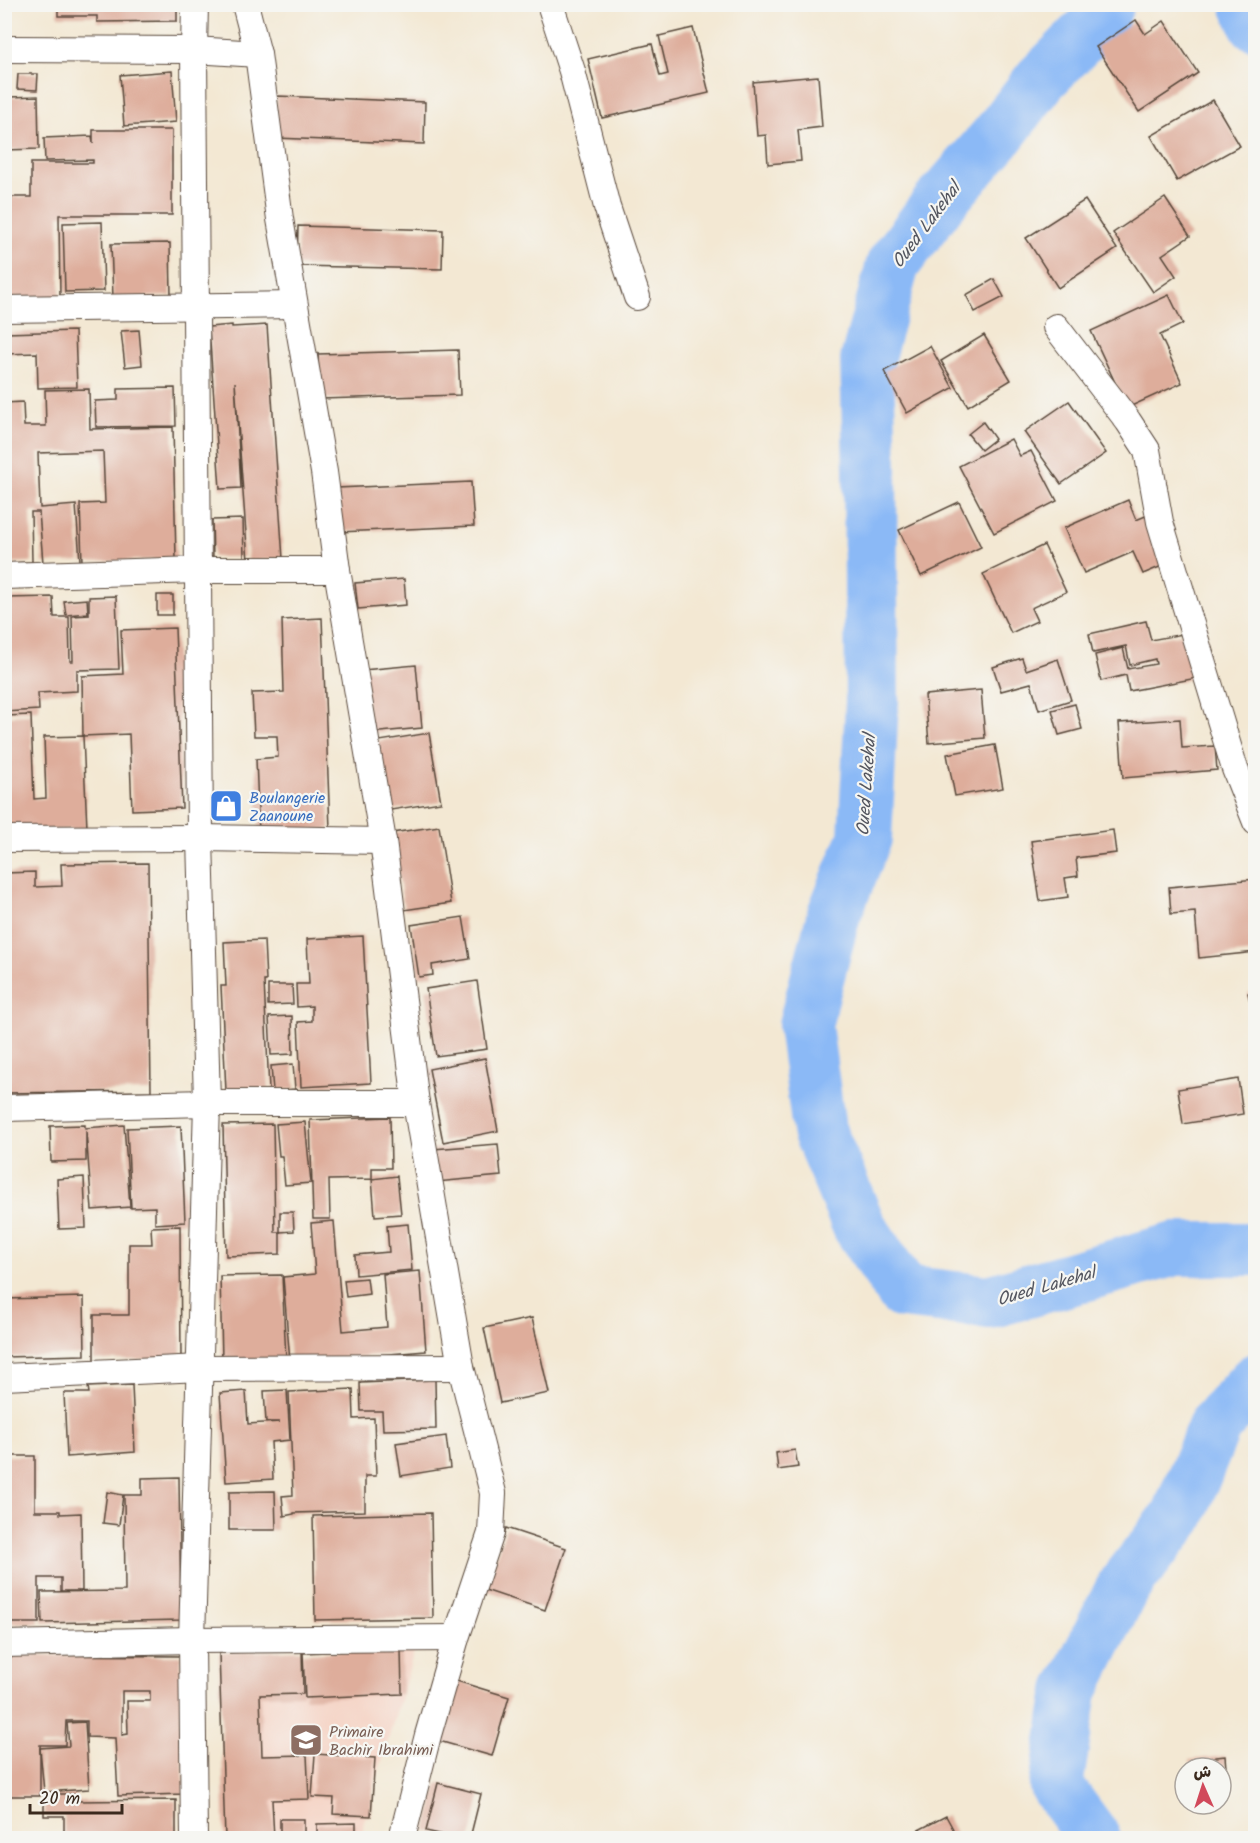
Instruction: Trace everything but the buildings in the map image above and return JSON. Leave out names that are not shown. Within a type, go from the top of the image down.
[{"type":"street","points":[[194,1839],[192,1640],[207,1103],[198,570],[195,4]]},
{"type":"street","points":[[245,4],[258,54],[280,219],[324,471],[337,570],[382,841],[416,1103],[461,1367],[494,1493],[491,1533],[456,1638],[428,1735],[402,1839]]},
{"type":"street","points":[[550,4],[572,71],[607,207],[636,297]]},
{"type":"street","points":[[4,49],[194,50],[258,54]]},
{"type":"street","points":[[4,309],[294,305]]},
{"type":"street","points":[[1056,327],[1128,421],[1147,450],[1160,522],[1235,769],[1256,822]]},
{"type":"street","points":[[4,576],[198,570],[337,570]]},
{"type":"street","points":[[4,839],[201,838],[382,841]]},
{"type":"street","points":[[4,1108],[207,1103],[416,1103]]},
{"type":"street","points":[[4,1377],[201,1368],[461,1367]]},
{"type":"street","points":[[4,1644],[456,1638]]},
{"type":"shaded area","name":"Primaire Bachir Ibrahimi","points":[[414,1652],[363,1825],[363,1838],[224,1838],[222,1654]]},
{"type":"waterway","name":"Oued Lakehal","points":[[1107,4],[1102,18],[1041,79],[998,135],[938,204],[893,264],[867,360],[872,701],[865,838],[834,914],[805,1025],[819,1130],[859,1226],[903,1292],[989,1302],[1175,1249],[1256,1249]]},
{"type":"waterway","points":[[1247,4],[1256,24]]},
{"type":"waterway","name":"Oued Lakehal","points":[[1094,1838],[1056,1786],[1071,1691],[1123,1587],[1178,1516],[1215,1425],[1256,1380]]},
{"type":"place","name":"Boulangerie Zaanoune","points":[[226,806]]},
{"type":"place","name":"Primaire Bachir Ibrahimi","points":[[306,1740]]}]
